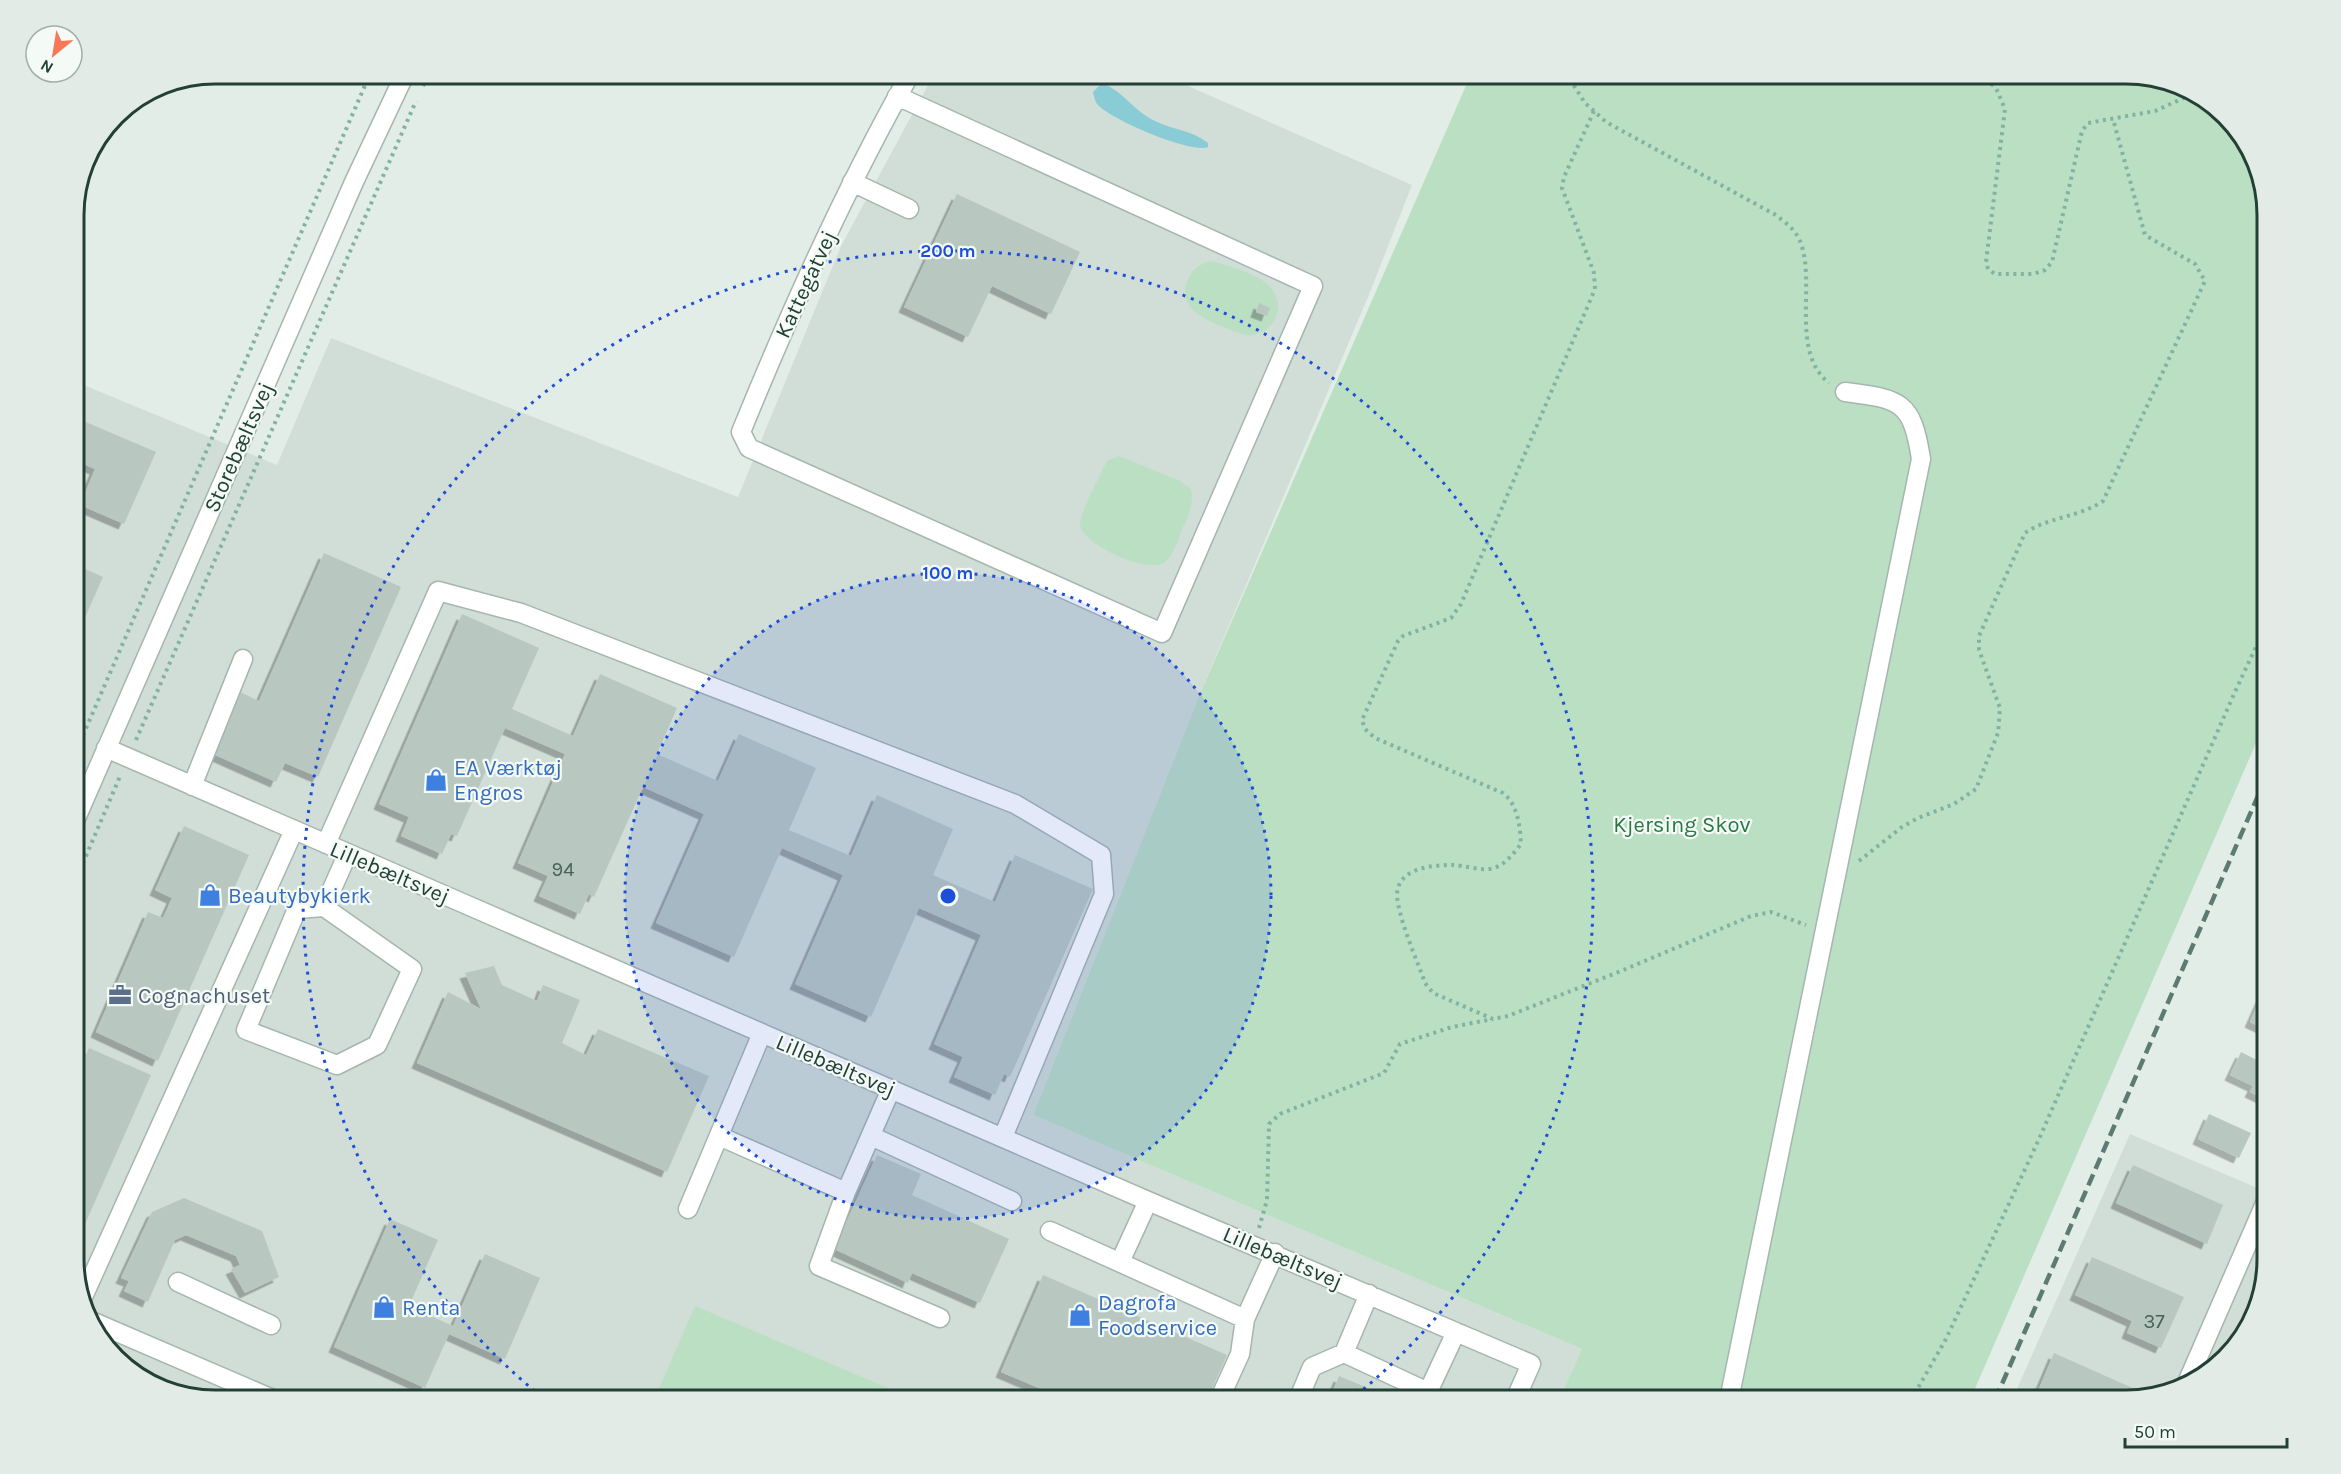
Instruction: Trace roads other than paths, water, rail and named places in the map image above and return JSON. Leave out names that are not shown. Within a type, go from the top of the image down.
[{"type":"street","name":"Storebæltsvej","points":[[84,800],[354,182],[400,84]]},
{"type":"street","name":"Kattegatvej","points":[[897,96],[1313,286],[1162,633],[749,448],[741,432],[784,328],[852,182],[897,96],[904,84]]},
{"type":"street","points":[[852,182],[909,209]]},
{"type":"street","points":[[1731,1390],[1921,459],[1916,429],[1908,413],[1898,404],[1870,395],[1845,392]]},
{"type":"street","points":[[326,844],[438,591],[521,614],[1015,804],[1101,855],[1104,894],[1003,1137]]},
{"type":"street","points":[[192,786],[243,659]]},
{"type":"street","name":"Lillebæltsvej","points":[[106,748],[1148,1201],[1275,1253],[1531,1364],[1520,1390]]},
{"type":"street","points":[[87,1286],[294,830]]},
{"type":"street","points":[[324,907],[348,854]]},
{"type":"street","points":[[324,907],[412,969],[377,1045],[338,1065],[246,1030],[297,909],[324,907]]},
{"type":"street","points":[[688,1209],[762,1033]]},
{"type":"street","points":[[891,1089],[846,1192],[819,1266],[940,1318]]},
{"type":"street","points":[[719,1136],[846,1192]]},
{"type":"street","points":[[870,1136],[1011,1201]]},
{"type":"street","points":[[1120,1262],[1148,1201]]},
{"type":"street","points":[[2191,1373],[2257,1224]]},
{"type":"street","points":[[1050,1231],[1245,1319]]},
{"type":"street","points":[[1224,1390],[1240,1354],[1245,1319],[1275,1253]]},
{"type":"street","points":[[178,1282],[271,1325]]},
{"type":"street","points":[[1303,1390],[1312,1368],[1344,1353],[1369,1294]]},
{"type":"street","points":[[102,1326],[249,1390]]},
{"type":"street","points":[[1429,1390],[1455,1332]]},
{"type":"street","points":[[1344,1353],[1424,1390]]},
{"type":"water","points":[[1104,84],[1148,117],[1196,135],[1208,143],[1208,147],[1185,145],[1134,126],[1105,111],[1097,104],[1093,92]]},
{"type":"railway","points":[[1999,1390],[2257,798]]},
{"type":"place","name":"EA Værktøj Engros","points":[[436,780]]},
{"type":"place","name":"Beautybykierk","points":[[210,895]]},
{"type":"place","name":"Cognachuset","points":[[120,995]]},
{"type":"place","name":"Renta","points":[[384,1307]]},
{"type":"place","name":"Dagrofa Foodservice","points":[[1080,1315]]},
{"type":"park label","name":"Kjersing Skov","points":[[1682,824]]}]
